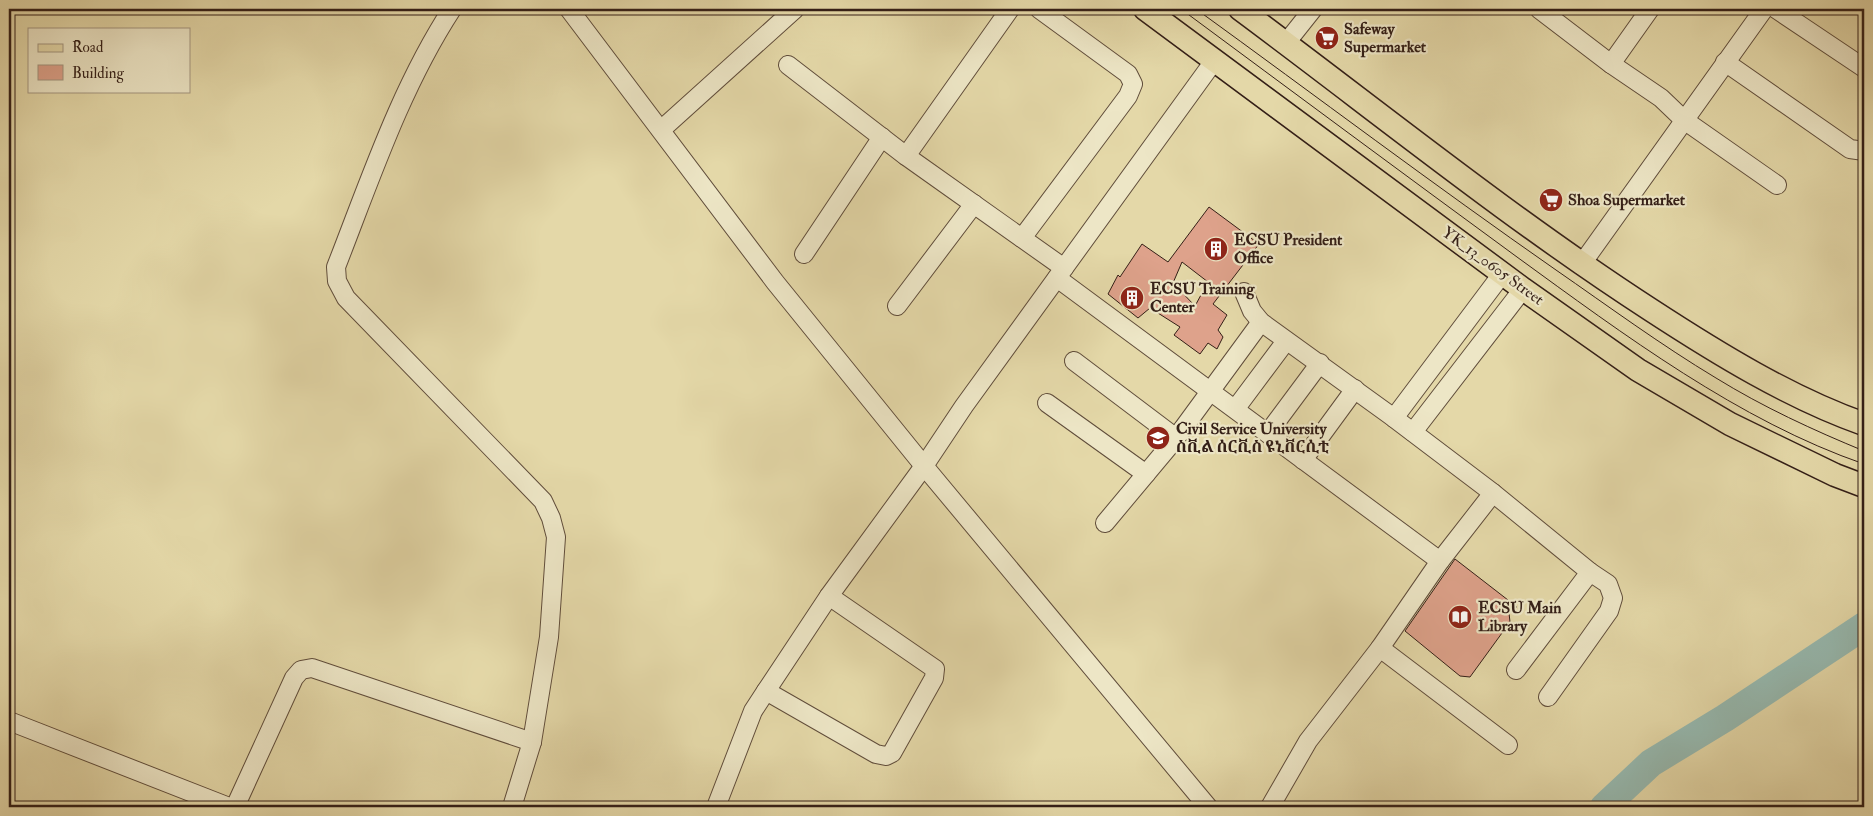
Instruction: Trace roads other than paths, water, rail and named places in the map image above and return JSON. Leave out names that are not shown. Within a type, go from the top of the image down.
[{"type":"main road","name":"YK_13_0605 Street","points":[[1145,9],[1502,274],[1638,370],[1730,424],[1835,475],[1864,486]]},
{"type":"main road","points":[[1240,9],[1581,265],[1711,349],[1780,386],[1847,418],[1864,424]]},
{"type":"street","points":[[452,9],[411,85],[370,180],[336,267],[337,281],[346,298],[543,501],[551,518],[556,537],[549,637],[532,742],[512,807]]},
{"type":"street","points":[[569,9],[662,129],[774,282],[924,466],[1208,807]]},
{"type":"street","points":[[662,129],[795,9]]},
{"type":"street","points":[[906,156],[1010,9]]},
{"type":"street","points":[[1022,238],[1128,96],[1133,84],[1128,74],[1039,9]]},
{"type":"street","points":[[1286,43],[1313,9]]},
{"type":"street","points":[[1539,9],[1611,64],[1661,98],[1684,120],[1777,185]]},
{"type":"street","points":[[1611,64],[1650,9]]},
{"type":"street","points":[[1581,265],[1764,9]]},
{"type":"street","points":[[1776,9],[1864,68]]},
{"type":"street","points":[[716,807],[753,711],[829,596],[1214,61]]},
{"type":"street","points":[[1726,62],[1850,149],[1864,151]]},
{"type":"street","points":[[788,64],[906,156],[1022,238],[1061,273],[1209,391],[1236,408],[1440,561]]},
{"type":"street","points":[[804,254],[882,137]]},
{"type":"street","points":[[897,306],[974,204]]},
{"type":"street","points":[[1394,418],[1502,274]]},
{"type":"street","points":[[1413,432],[1523,289]]},
{"type":"street","points":[[1244,292],[1252,311],[1261,322],[1413,432],[1590,572],[1608,584],[1613,598],[1609,611],[1548,697]]},
{"type":"street","points":[[1105,524],[1176,438],[1261,322]]},
{"type":"street","points":[[1236,408],[1286,341]]},
{"type":"street","points":[[1074,361],[1176,438]]},
{"type":"street","points":[[1268,432],[1320,363]]},
{"type":"street","points":[[1303,460],[1355,389]]},
{"type":"street","points":[[1047,403],[1146,474]]},
{"type":"street","points":[[1270,807],[1308,741],[1380,648],[1440,561],[1492,493]]},
{"type":"street","points":[[1516,670],[1590,572]]},
{"type":"street","points":[[766,691],[876,754],[886,756],[892,752],[934,678],[935,669],[829,596]]},
{"type":"street","points":[[1380,648],[1508,744]]},
{"type":"street","points":[[235,807],[294,678],[301,670],[312,668],[532,742]]},
{"type":"street","points":[[9,721],[229,807]]},
{"type":"waterway","points":[[1604,807],[1651,763],[1725,718],[1864,626]]},
{"type":"tram line","points":[[1181,9],[1517,257],[1640,345],[1727,400],[1772,424],[1818,446],[1864,464]]},
{"type":"tram line","points":[[1196,9],[1465,206],[1675,352],[1734,389],[1770,408],[1864,451]]},
{"type":"place","name":"Safeway Supermarket","points":[[1327,38]]},
{"type":"place","name":"Shoa Supermarket","points":[[1551,200]]},
{"type":"place","name":"ECSU President Office","points":[[1216,249]]},
{"type":"place","name":"ECSU Training Center","points":[[1132,298]]},
{"type":"place","name":"Civil Service University ስቪል ሰርቪስ ዩኒቨርሲቲ","points":[[1158,438]]},
{"type":"place","name":"ECSU Main Library","points":[[1460,617]]}]
